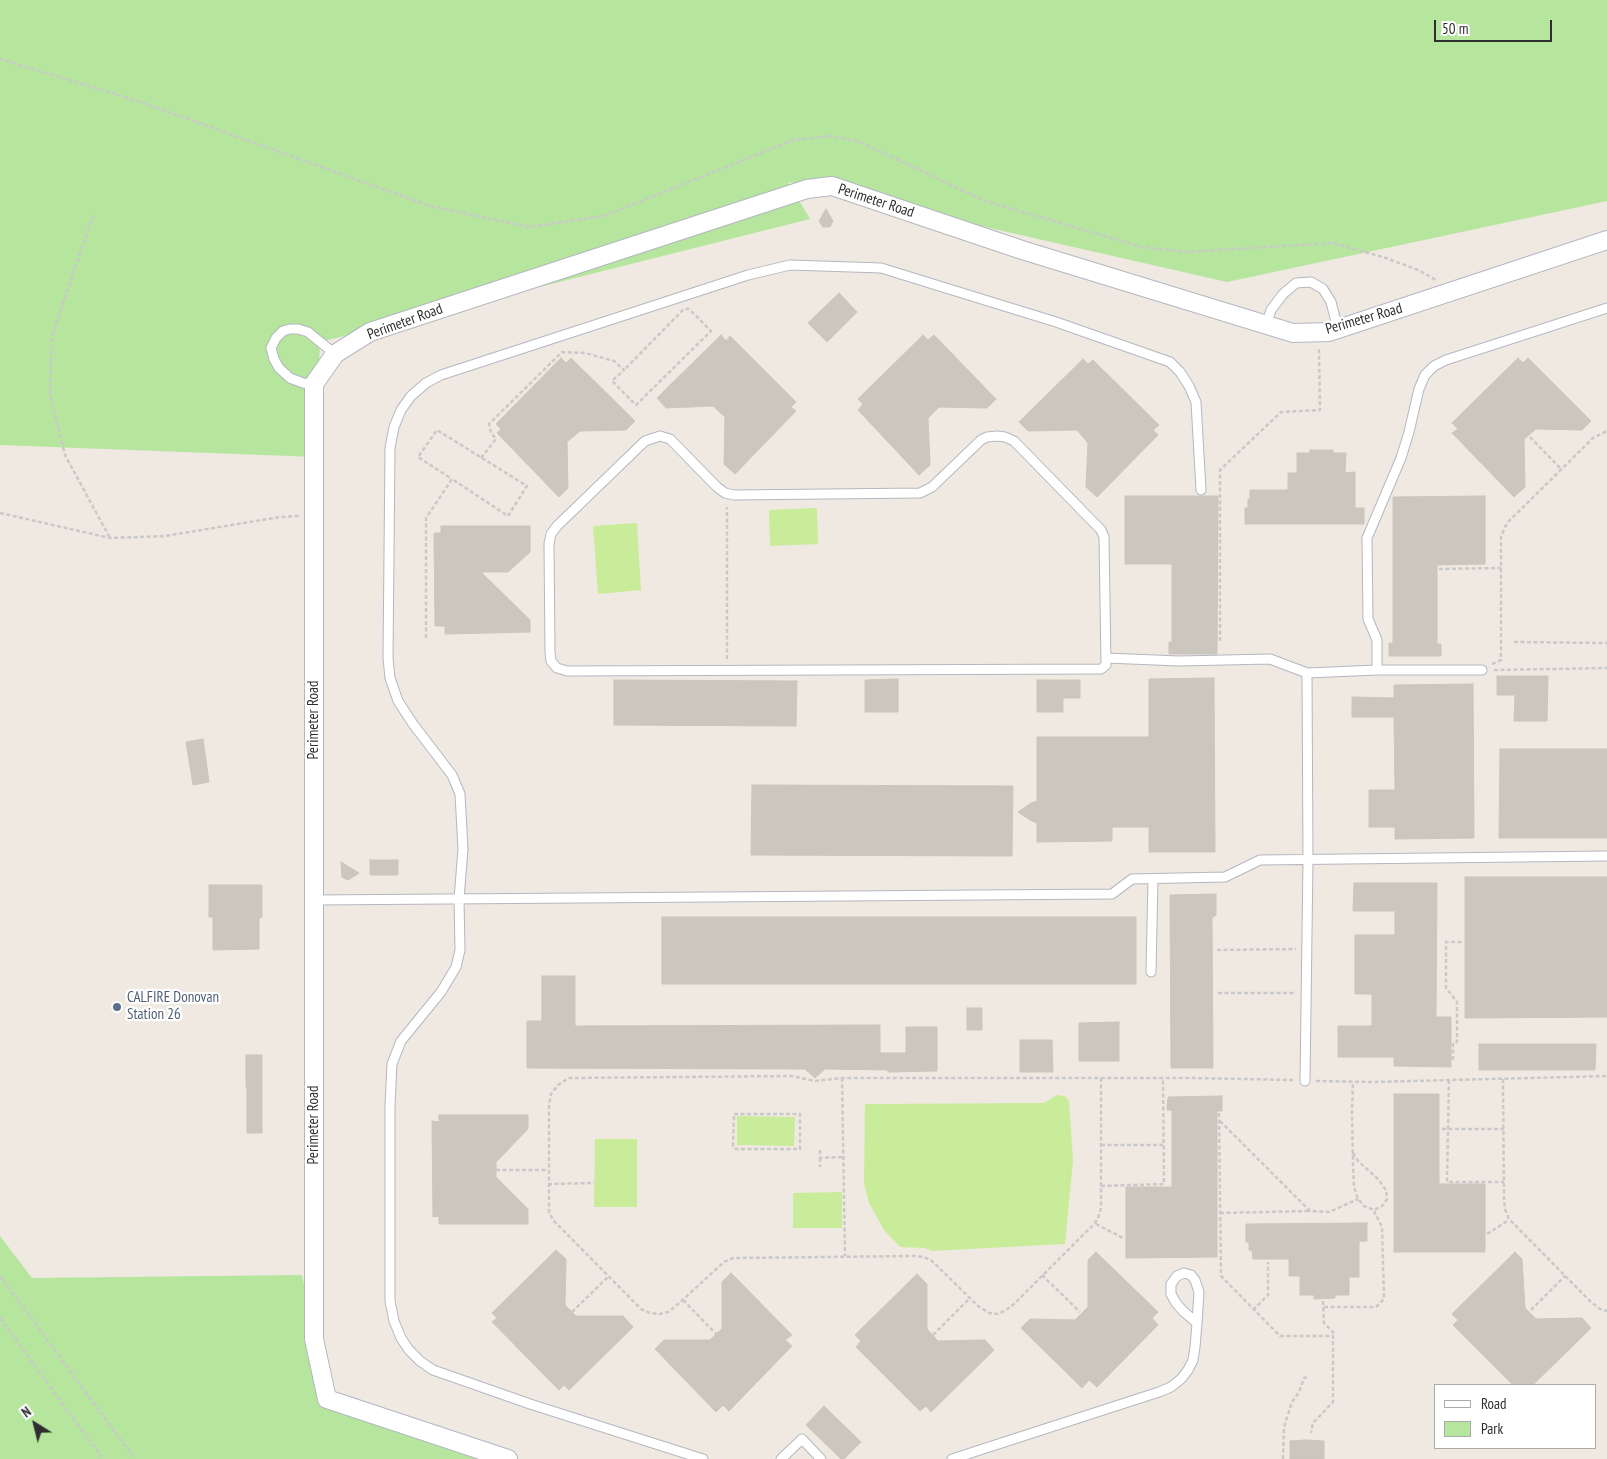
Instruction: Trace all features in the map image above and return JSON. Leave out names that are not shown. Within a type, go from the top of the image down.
[{"type":"street","name":"Perimeter Road","points":[[508,1459],[327,1399],[314,1339],[314,384],[335,354],[370,332],[807,190],[832,186],[1022,250],[1293,333],[1329,332],[1607,240]]},
{"type":"lane","points":[[703,1459],[530,1404],[433,1370],[409,1350],[401,1338],[394,1321],[390,1301],[390,1106],[392,1064],[401,1040],[441,992],[456,967],[460,950],[459,899],[463,849],[460,794],[452,775],[398,701],[390,678],[388,658],[390,448],[394,427],[401,410],[411,396],[426,383],[441,374],[769,269],[790,265],[881,268],[1056,322],[1170,362],[1185,379],[1196,402],[1201,490]]},
{"type":"lane","points":[[1266,324],[1271,310],[1283,294],[1296,283],[1311,282],[1323,289],[1331,302],[1338,329]]},
{"type":"lane","points":[[1377,670],[1378,640],[1368,619],[1367,538],[1401,458],[1410,432],[1419,389],[1425,375],[1434,366],[1446,360],[1607,308]]},
{"type":"lane","points":[[314,384],[303,383],[290,378],[280,368],[274,359],[271,348],[276,338],[290,329],[298,329],[308,332],[335,354]]},
{"type":"lane","points":[[660,436],[670,439],[717,487],[727,493],[734,495],[920,493],[932,487],[981,440],[997,436],[1014,441],[1101,530],[1104,537],[1106,665],[1101,669],[568,671],[557,668],[551,662],[549,544],[551,534],[645,441],[660,436]]},
{"type":"lane","points":[[1106,658],[1179,661],[1270,659],[1307,673],[1377,670],[1482,670]]},
{"type":"lane","points":[[1305,1080],[1308,860],[1307,673]]},
{"type":"lane","points":[[314,900],[1112,894],[1132,879],[1225,877],[1260,860],[1607,856]]},
{"type":"lane","points":[[1152,972],[1153,879]]},
{"type":"lane","points":[[952,1459],[1159,1392],[1171,1387],[1181,1379],[1193,1360],[1197,1323],[1199,1292],[1191,1275],[1177,1276],[1171,1284],[1171,1294],[1183,1311],[1197,1323]]},
{"type":"lane","points":[[781,1459],[802,1439],[821,1459]]},
{"type":"path","points":[[0,59],[135,100],[430,206],[529,227],[604,216],[793,140],[831,136],[860,142],[985,201],[1142,248],[1186,252],[1333,243],[1386,258],[1418,270],[1455,291]]},
{"type":"path","points":[[93,215],[52,336],[50,394],[65,455],[110,538]]},
{"type":"path","points":[[684,309],[689,309],[711,331],[636,405],[612,381],[624,370],[684,309]]},
{"type":"path","points":[[1220,641],[1220,470],[1281,412],[1320,410],[1319,332]]},
{"type":"path","points":[[481,458],[496,440],[490,433],[489,424],[562,352],[585,353],[609,358],[624,370]]},
{"type":"path","points":[[437,430],[527,486],[508,516],[452,479],[418,457],[437,430]]},
{"type":"path","points":[[1482,670],[1501,660],[1501,537],[1509,521],[1593,438],[1607,431]]},
{"type":"path","points":[[1530,437],[1561,469]]},
{"type":"path","points":[[426,638],[426,518],[452,479]]},
{"type":"path","points":[[727,493],[727,670]]},
{"type":"path","points":[[0,514],[110,538],[165,536],[280,517],[314,515]]},
{"type":"path","points":[[1439,569],[1501,568]]},
{"type":"path","points":[[1514,642],[1607,643]]},
{"type":"path","points":[[1482,670],[1607,668]]},
{"type":"path","points":[[1453,1060],[1453,1043],[1457,1042],[1456,1002],[1446,988],[1446,942],[1462,942]]},
{"type":"path","points":[[1217,950],[1307,948]]},
{"type":"path","points":[[1218,993],[1306,993]]},
{"type":"path","points":[[1100,1078],[1101,1208],[1095,1223],[1014,1304],[998,1314],[989,1313],[970,1299],[932,1261],[924,1257],[845,1256],[733,1258],[724,1262],[668,1312],[660,1314],[650,1313],[641,1308],[553,1220],[548,1204],[549,1105],[551,1094],[558,1084],[569,1078],[792,1076],[815,1081],[842,1078],[1100,1078],[1163,1078],[1353,1082],[1607,1076]]},
{"type":"path","points":[[842,1078],[845,1256]]},
{"type":"path","points":[[1101,1186],[1164,1184],[1163,1078]]},
{"type":"path","points":[[1503,1079],[1505,1209],[1509,1219],[1590,1301],[1600,1309],[1607,1311]]},
{"type":"path","points":[[1448,1080],[1447,1182],[1504,1182]]},
{"type":"path","points":[[1324,1307],[1376,1307],[1384,1299],[1382,1227],[1374,1210],[1364,1206],[1358,1199],[1354,1187],[1353,1082]]},
{"type":"path","points":[[1220,1113],[1222,1276],[1280,1336],[1334,1336]]},
{"type":"path","points":[[734,1114],[800,1114],[800,1149],[736,1149],[733,1146],[734,1114]]},
{"type":"path","points":[[1220,1122],[1310,1211]]},
{"type":"path","points":[[1442,1129],[1504,1129]]},
{"type":"path","points":[[1101,1145],[1164,1144]]},
{"type":"path","points":[[820,1150],[820,1167]]},
{"type":"path","points":[[1353,1153],[1358,1161],[1378,1179],[1386,1190],[1387,1199],[1382,1206],[1374,1210]]},
{"type":"path","points":[[820,1158],[842,1157]]},
{"type":"path","points":[[496,1170],[548,1170]]},
{"type":"path","points":[[548,1184],[594,1183]]},
{"type":"path","points":[[1220,1213],[1329,1212],[1358,1199]]},
{"type":"path","points":[[1487,1234],[1509,1219]]},
{"type":"path","points":[[1095,1223],[1123,1238]]},
{"type":"path","points":[[1253,1310],[1268,1295],[1268,1262]]},
{"type":"path","points":[[1042,1275],[1080,1312]]},
{"type":"path","points":[[0,1276],[135,1459]]},
{"type":"path","points":[[572,1312],[609,1276]]},
{"type":"path","points":[[1531,1310],[1565,1276]]},
{"type":"path","points":[[933,1335],[970,1299]]},
{"type":"path","points":[[683,1300],[716,1334]]},
{"type":"path","points":[[1311,1433],[1313,1423],[1334,1402],[1334,1336],[1333,1332],[1324,1323],[1324,1301]]},
{"type":"path","points":[[0,1318],[103,1459]]},
{"type":"path","points":[[1283,1459],[1284,1427],[1292,1402],[1299,1392],[1304,1378],[1309,1377]]},
{"type":"green space","points":[[0,0],[1607,0],[1607,201],[1227,282],[788,182],[810,219],[320,342],[315,457],[0,445]]},
{"type":"green space","points":[[817,508],[818,544],[770,546],[769,510]]},
{"type":"green space","points":[[637,523],[641,590],[598,594],[593,526]]},
{"type":"green space","points":[[1057,1095],[1065,1096],[1069,1101],[1073,1160],[1065,1244],[932,1251],[925,1248],[900,1247],[884,1230],[869,1203],[864,1184],[865,1104],[1044,1103]]},
{"type":"green space","points":[[737,1116],[795,1117],[794,1146],[737,1145]]},
{"type":"green space","points":[[595,1139],[637,1139],[637,1207],[594,1207]]},
{"type":"green space","points":[[842,1192],[842,1228],[793,1228],[793,1193]]},
{"type":"green space","points":[[0,1236],[32,1278],[302,1275],[327,1399],[508,1459],[0,1459]]},
{"type":"building","points":[[826,209],[833,221],[830,227],[823,227],[819,221]]},
{"type":"building","points":[[839,293],[857,312],[827,342],[808,323]]},
{"type":"building","points":[[721,335],[726,341],[730,336],[796,402],[791,407],[796,411],[735,474],[724,464],[725,417],[713,406],[666,408],[657,398]]},
{"type":"building","points":[[923,335],[928,340],[934,335],[996,399],[987,408],[939,407],[928,418],[930,465],[919,475],[858,410],[863,404],[858,399]]},
{"type":"building","points":[[561,358],[566,363],[571,358],[635,421],[626,430],[580,431],[567,442],[568,488],[559,497],[497,433],[501,429],[496,424]]},
{"type":"building","points":[[1518,358],[1523,363],[1528,358],[1591,421],[1582,430],[1536,429],[1524,439],[1525,487],[1514,497],[1452,433],[1458,429],[1452,423]]},
{"type":"building","points":[[1083,359],[1088,364],[1093,360],[1159,425],[1153,430],[1158,435],[1097,497],[1086,487],[1088,443],[1077,430],[1028,431],[1019,422]]},
{"type":"building","points":[[1310,450],[1333,450],[1333,453],[1346,453],[1345,473],[1355,472],[1355,508],[1364,508],[1364,524],[1245,524],[1245,508],[1248,508],[1250,490],[1288,490],[1288,473],[1297,473],[1297,453],[1310,453]]},
{"type":"building","points":[[1125,496],[1218,496],[1217,654],[1169,654],[1169,642],[1172,642],[1172,564],[1125,564]]},
{"type":"building","points":[[1485,496],[1485,564],[1437,565],[1437,644],[1441,644],[1441,656],[1389,656],[1389,643],[1393,643],[1393,497]]},
{"type":"building","points":[[441,526],[530,526],[530,552],[508,572],[481,572],[530,620],[530,632],[445,634],[445,626],[435,626],[434,533],[441,533]]},
{"type":"building","points":[[1497,676],[1548,676],[1547,721],[1514,721],[1515,695],[1497,695]]},
{"type":"building","points":[[1214,678],[1215,852],[1149,852],[1149,827],[1112,827],[1112,841],[1037,842],[1037,823],[1018,812],[1037,801],[1037,737],[1149,737],[1149,679]]},
{"type":"building","points":[[898,679],[898,712],[865,712],[865,680]]},
{"type":"building","points":[[614,680],[797,681],[796,726],[614,725]]},
{"type":"building","points":[[1037,680],[1080,680],[1080,698],[1063,698],[1063,712],[1037,712]]},
{"type":"building","points":[[1473,684],[1474,838],[1395,839],[1395,827],[1369,827],[1369,790],[1395,790],[1394,717],[1352,717],[1352,697],[1394,698],[1394,685]]},
{"type":"building","points":[[203,739],[209,782],[193,785],[186,742]]},
{"type":"building","points":[[1500,749],[1607,749],[1607,838],[1499,838]]},
{"type":"building","points":[[752,785],[1013,786],[1012,856],[751,855]]},
{"type":"building","points":[[370,860],[398,860],[398,875],[370,875]]},
{"type":"building","points":[[341,862],[359,873],[348,880],[342,877]]},
{"type":"building","points":[[1465,877],[1607,877],[1607,1017],[1465,1018]]},
{"type":"building","points":[[1354,883],[1437,883],[1436,1017],[1451,1017],[1451,1067],[1394,1066],[1394,1057],[1338,1057],[1338,1026],[1372,1026],[1372,994],[1355,994],[1355,935],[1395,935],[1395,911],[1353,911]]},
{"type":"building","points":[[209,885],[262,885],[259,949],[213,950],[213,917],[209,917]]},
{"type":"building","points":[[1216,894],[1216,915],[1212,918],[1213,1068],[1171,1068],[1170,895]]},
{"type":"building","points":[[662,917],[1136,917],[1136,984],[662,984]]},
{"type":"building","points":[[542,976],[575,976],[575,1026],[880,1025],[880,1053],[906,1053],[906,1027],[937,1027],[937,1071],[888,1072],[888,1070],[825,1069],[815,1078],[805,1069],[527,1068],[527,1021],[542,1021]]},
{"type":"building","points":[[967,1008],[982,1008],[982,1030],[967,1030]]},
{"type":"building","points":[[1119,1022],[1119,1061],[1079,1061],[1079,1023]]},
{"type":"building","points":[[1020,1040],[1052,1040],[1053,1072],[1020,1072]]},
{"type":"building","points":[[1479,1044],[1596,1044],[1595,1070],[1479,1070]]},
{"type":"building","points":[[246,1055],[262,1055],[262,1133],[247,1133]]},
{"type":"building","points":[[1394,1094],[1439,1094],[1439,1184],[1485,1184],[1485,1252],[1394,1252]]},
{"type":"building","points":[[1222,1096],[1222,1111],[1217,1111],[1217,1257],[1126,1258],[1126,1187],[1172,1187],[1172,1110],[1167,1110],[1168,1097]]},
{"type":"building","points":[[439,1115],[528,1115],[528,1129],[496,1162],[496,1177],[528,1209],[528,1224],[439,1224],[439,1216],[433,1217],[432,1121],[439,1122]]},
{"type":"building","points":[[1367,1223],[1367,1241],[1359,1241],[1359,1277],[1349,1277],[1349,1295],[1335,1295],[1335,1298],[1314,1299],[1314,1295],[1300,1295],[1300,1276],[1289,1276],[1289,1259],[1253,1259],[1252,1250],[1249,1250],[1249,1242],[1246,1242],[1246,1224]]},
{"type":"building","points":[[556,1250],[566,1259],[565,1305],[576,1316],[623,1316],[633,1327],[569,1390],[564,1385],[559,1390],[492,1322],[497,1318],[492,1313]]},
{"type":"building","points":[[1096,1252],[1158,1312],[1152,1318],[1158,1325],[1097,1387],[1089,1380],[1082,1388],[1021,1328],[1030,1319],[1075,1320],[1088,1307],[1088,1260]]},
{"type":"building","points":[[1515,1252],[1522,1259],[1525,1308],[1536,1319],[1582,1318],[1591,1328],[1534,1384],[1512,1384],[1453,1325],[1458,1320],[1452,1314]]},
{"type":"building","points":[[731,1273],[792,1335],[785,1340],[792,1346],[729,1411],[723,1405],[716,1412],[655,1349],[664,1340],[710,1340],[722,1329],[722,1282]]},
{"type":"building","points":[[917,1274],[927,1284],[927,1329],[938,1341],[985,1340],[994,1350],[931,1412],[926,1406],[920,1411],[856,1347],[861,1341],[855,1335]]},
{"type":"building","points":[[824,1406],[861,1442],[844,1459],[841,1459],[806,1425]]},
{"type":"building","points":[[1290,1441],[1324,1441],[1324,1459],[1290,1459]]},
{"type":"place","name":"CALFIRE Donovan Station 26","points":[[117,1007]]}]
